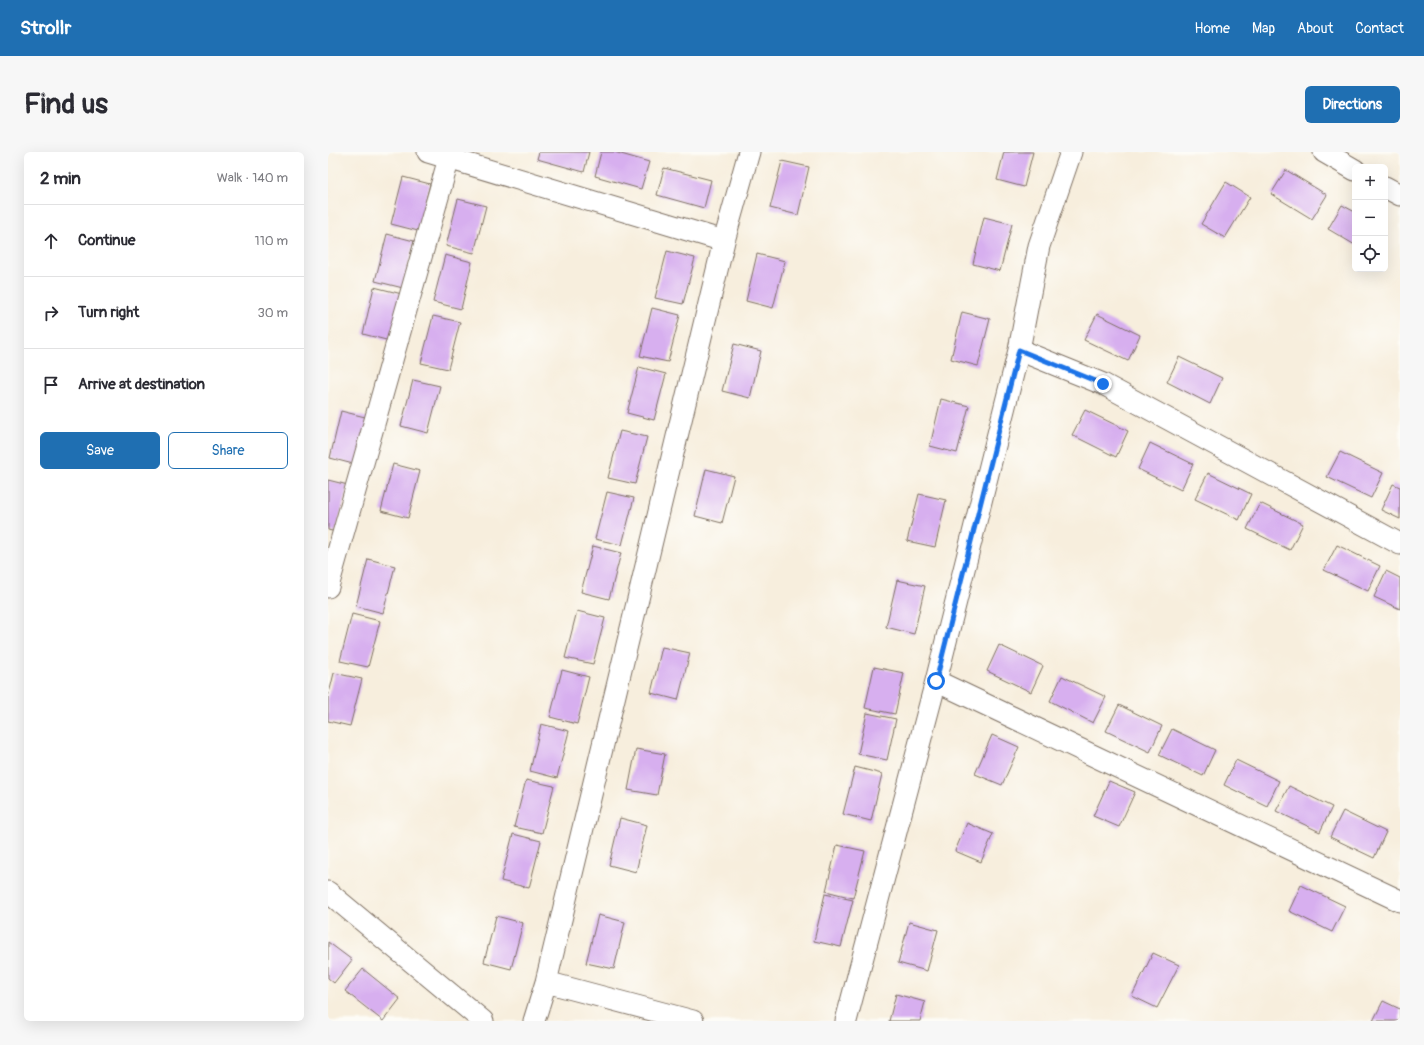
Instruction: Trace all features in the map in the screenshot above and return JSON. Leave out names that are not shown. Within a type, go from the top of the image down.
[{"type":"street","points":[[428,152],[724,241]]},
{"type":"street","points":[[534,1021],[546,982],[724,241],[749,152]]},
{"type":"street","points":[[846,1021],[936,681],[1019,350],[1039,246],[1071,152]]},
{"type":"street","points":[[1324,152],[1352,168]]},
{"type":"street","points":[[328,587],[449,158]]},
{"type":"street","points":[[1388,189],[1400,195]]},
{"type":"street","points":[[1019,350],[1103,384],[1400,544]]},
{"type":"street","points":[[936,681],[1400,900]]},
{"type":"street","points":[[328,892],[483,1021]]},
{"type":"street","points":[[546,982],[692,1021]]},
{"type":"building","points":[[539,152],[589,152],[584,172],[537,159]]},
{"type":"building","points":[[601,152],[614,152],[649,162],[641,189],[595,176]]},
{"type":"building","points":[[1004,152],[1033,152],[1024,187],[997,180]]},
{"type":"building","points":[[782,161],[809,167],[798,215],[770,208]]},
{"type":"building","points":[[664,168],[711,180],[704,208],[657,195]]},
{"type":"building","points":[[1286,170],[1327,195],[1312,219],[1271,194]]},
{"type":"building","points":[[403,177],[430,184],[418,231],[391,224]]},
{"type":"building","points":[[1226,182],[1250,197],[1225,238],[1201,224]]},
{"type":"building","points":[[458,199],[486,206],[474,253],[446,246]]},
{"type":"building","points":[[1342,205],[1352,210],[1352,243],[1328,229]]},
{"type":"building","points":[[984,217],[1012,224],[1000,271],[973,264]]},
{"type":"building","points":[[387,234],[414,241],[403,288],[375,281]]},
{"type":"building","points":[[667,251],[695,258],[683,304],[655,298]]},
{"type":"building","points":[[757,254],[785,261],[773,308],[746,301]]},
{"type":"building","points":[[445,255],[472,262],[461,309],[433,302]]},
{"type":"building","points":[[374,287],[402,294],[390,341],[363,334]]},
{"type":"building","points":[[652,308],[680,315],[668,362],[640,356]]},
{"type":"building","points":[[962,312],[990,319],[978,366],[951,359]]},
{"type":"building","points":[[1097,314],[1140,335],[1128,361],[1084,340]]},
{"type":"building","points":[[433,316],[460,322],[448,369],[421,363]]},
{"type":"building","points":[[734,344],[761,351],[750,398],[722,391]]},
{"type":"building","points":[[1179,357],[1222,378],[1210,404],[1167,382]]},
{"type":"building","points":[[639,367],[666,374],[654,420],[627,413]]},
{"type":"building","points":[[413,380],[440,386],[428,433],[401,426]]},
{"type":"building","points":[[941,399],[969,406],[957,453],[930,446]]},
{"type":"building","points":[[1085,410],[1128,431],[1116,457],[1072,435]]},
{"type":"building","points":[[341,411],[369,418],[357,465],[330,458]]},
{"type":"building","points":[[620,431],[647,437],[635,484],[608,478]]},
{"type":"building","points":[[1150,443],[1193,464],[1181,490],[1138,469]]},
{"type":"building","points":[[1340,452],[1383,473],[1371,498],[1327,477]]},
{"type":"building","points":[[393,464],[420,471],[408,518],[381,511]]},
{"type":"building","points":[[706,469],[734,476],[722,523],[695,516]]},
{"type":"building","points":[[1208,473],[1251,494],[1239,520],[1195,499]]},
{"type":"building","points":[[328,480],[348,485],[336,532],[328,530]]},
{"type":"building","points":[[1393,484],[1400,487],[1400,519],[1381,510]]},
{"type":"building","points":[[607,492],[634,498],[622,545],[595,539]]},
{"type":"building","points":[[919,494],[946,500],[935,547],[907,541]]},
{"type":"building","points":[[1260,503],[1303,524],[1290,550],[1247,529]]},
{"type":"building","points":[[1337,545],[1380,566],[1368,591],[1324,570]]},
{"type":"building","points":[[593,546],[621,553],[609,599],[581,592]]},
{"type":"building","points":[[368,559],[395,566],[383,613],[356,606]]},
{"type":"building","points":[[1386,571],[1400,578],[1400,609],[1374,597]]},
{"type":"building","points":[[897,580],[925,586],[914,634],[886,627]]},
{"type":"building","points":[[577,611],[605,618],[593,664],[565,658]]},
{"type":"building","points":[[352,614],[380,621],[368,667],[340,661]]},
{"type":"building","points":[[999,645],[1043,666],[1031,692],[987,671]]},
{"type":"building","points":[[662,647],[690,653],[678,700],[651,693]]},
{"type":"building","points":[[874,667],[904,673],[895,714],[865,708]]},
{"type":"building","points":[[562,670],[589,677],[577,724],[550,717]]},
{"type":"building","points":[[334,673],[362,679],[350,726],[328,721],[328,698]]},
{"type":"building","points":[[1062,676],[1106,697],[1093,723],[1050,701]]},
{"type":"building","points":[[1119,705],[1162,726],[1150,752],[1106,731]]},
{"type":"building","points":[[867,713],[896,719],[887,760],[858,754]]},
{"type":"building","points":[[541,724],[569,731],[557,778],[530,771]]},
{"type":"building","points":[[1172,729],[1215,750],[1203,776],[1159,755]]},
{"type":"building","points":[[992,735],[1019,747],[1002,785],[975,774]]},
{"type":"building","points":[[636,749],[665,754],[657,795],[628,790]]},
{"type":"building","points":[[1236,760],[1279,781],[1267,806],[1224,785]]},
{"type":"building","points":[[855,767],[882,774],[871,821],[843,814]]},
{"type":"building","points":[[526,780],[554,786],[542,833],[514,827]]},
{"type":"building","points":[[1109,781],[1135,792],[1119,827],[1093,816]]},
{"type":"building","points":[[1289,786],[1332,807],[1320,832],[1276,811]]},
{"type":"building","points":[[1343,811],[1386,832],[1374,858],[1330,837]]},
{"type":"building","points":[[620,818],[647,825],[636,872],[609,865]]},
{"type":"building","points":[[967,823],[993,834],[981,862],[955,851]]},
{"type":"building","points":[[513,834],[541,841],[529,888],[501,881]]},
{"type":"building","points":[[837,845],[865,851],[853,898],[826,891]]},
{"type":"building","points":[[1301,885],[1345,906],[1332,932],[1289,911]]},
{"type":"building","points":[[825,894],[853,900],[841,947],[814,941]]},
{"type":"building","points":[[598,915],[625,922],[614,969],[586,963]]},
{"type":"building","points":[[496,916],[523,923],[511,969],[484,962]]},
{"type":"building","points":[[909,922],[938,930],[927,971],[898,963]]},
{"type":"building","points":[[328,942],[352,960],[334,983],[328,978]]},
{"type":"building","points":[[1153,953],[1179,965],[1157,1008],[1132,996]]},
{"type":"building","points":[[363,969],[400,999],[383,1021],[345,991]]},
{"type":"building","points":[[896,994],[925,1002],[920,1021],[889,1021]]},
{"type":"building","points":[[1383,1001],[1400,1009],[1400,1021],[1373,1021]]},
{"type":"route","points":[[936,681],[1019,350],[1103,384]]}]
